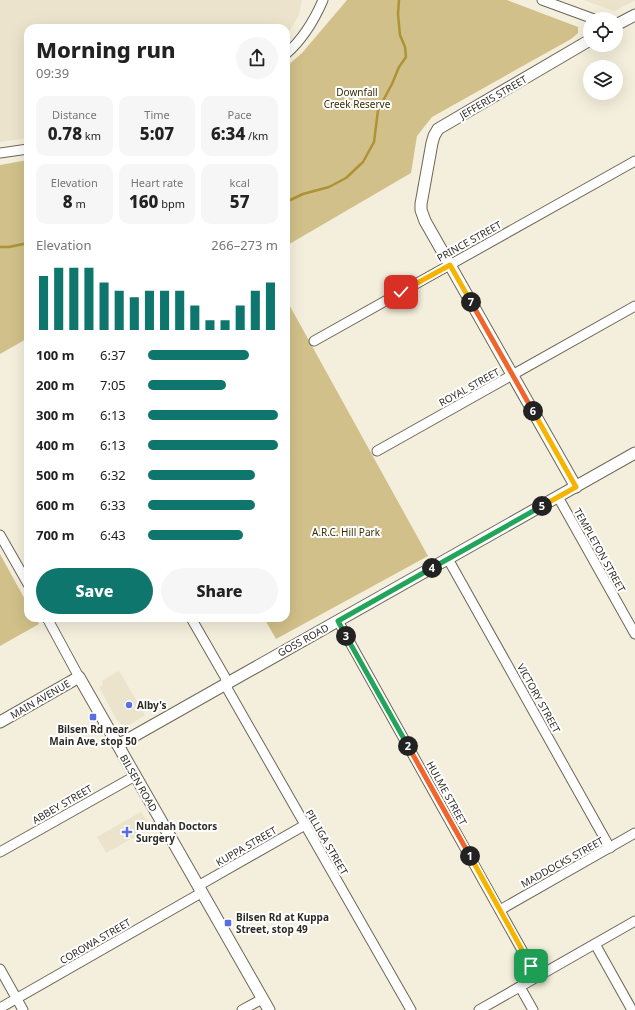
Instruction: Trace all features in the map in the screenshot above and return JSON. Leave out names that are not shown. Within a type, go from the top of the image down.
[{"type":"street","points":[[290,50],[306,32],[317,14],[323,0]]},
{"type":"street","points":[[542,0],[583,15]]},
{"type":"street","points":[[623,21],[635,15]]},
{"type":"street","name":"JEFFERIS STREET","points":[[576,487],[425,221],[421,210],[421,198],[434,136],[441,127],[583,44]]},
{"type":"street","points":[[0,153],[24,150]]},
{"type":"street","name":"PRINCE STREET","points":[[314,341],[635,161]]},
{"type":"street","name":"ROYAL STREET","points":[[377,452],[635,306]]},
{"type":"street","name":"GOSS ROAD","points":[[118,745],[635,453]]},
{"type":"street","name":"TEMPLETON STREET","points":[[558,497],[635,634]]},
{"type":"street","points":[[0,535],[24,577]]},
{"type":"street","name":"VICTORY STREET","points":[[448,559],[610,848]]},
{"type":"street","name":"HULME STREET","points":[[338,621],[537,976]]},
{"type":"street","name":"BILSEN ROAD","points":[[49,622],[135,776],[269,1010]]},
{"type":"street","name":"PILLIGA STREET","points":[[193,622],[225,677],[228,690],[410,1010]]},
{"type":"street","name":"MAIN AVENUE","points":[[0,722],[79,676]]},
{"type":"street","name":"ABBEY STREET","points":[[0,852],[135,776]]},
{"type":"street","name":"KUPPA STREET","points":[[200,890],[305,825]]},
{"type":"street","name":"MADDOCKS STREET","points":[[500,910],[635,833]]},
{"type":"street","name":"COROWA STREET","points":[[0,1008],[200,890]]},
{"type":"street","points":[[479,1010],[635,921]]},
{"type":"street","points":[[595,944],[632,1010]]},
{"type":"street","points":[[0,969],[23,1010]]},
{"type":"street","points":[[520,987],[533,1010]]},
{"type":"street","points":[[242,1010],[262,999]]},
{"type":"shaded area","points":[[0,0],[302,0],[299,15],[290,30],[290,24],[24,24],[24,139],[0,142]]},
{"type":"shaded area","points":[[583,0],[635,0],[615,11]]},
{"type":"shaded area","points":[[119,671],[145,715],[129,725],[120,724],[99,687],[103,685],[102,681]]},
{"type":"shaded area","points":[[141,812],[151,828],[106,853],[97,837]]},
{"type":"green space","name":"Downfall Creek Reserve","points":[[347,0],[507,0],[578,27],[578,33],[571,39],[432,117],[417,136],[411,173],[290,244],[290,64],[302,53]]},
{"type":"green space","points":[[24,161],[24,340],[0,354],[0,165]]},
{"type":"green space","name":"A.R.C. Hill Park","points":[[290,306],[428,556],[276,639],[266,622],[290,622]]},
{"type":"green space","points":[[0,554],[24,598],[24,622],[38,622],[39,624],[0,646]]},
{"type":"waterway","points":[[290,200],[303,194],[329,187],[346,178],[363,162],[374,142],[378,110],[399,67],[406,57],[405,47],[400,35],[398,14],[399,0]]},
{"type":"waterway","points":[[0,247],[24,244]]},
{"type":"place","name":"Alby's","points":[[129,705]]},
{"type":"place","name":"Bilsen Rd near Main Ave, stop 50","points":[[93,717]]},
{"type":"place","name":"Nundah Doctors Surgery","points":[[127,832]]},
{"type":"place","name":"Bilsen Rd at Kuppa Street, stop 49","points":[[228,923]]},
{"type":"route","points":[[401,292],[450,265],[576,487],[338,621],[531,966]]}]
